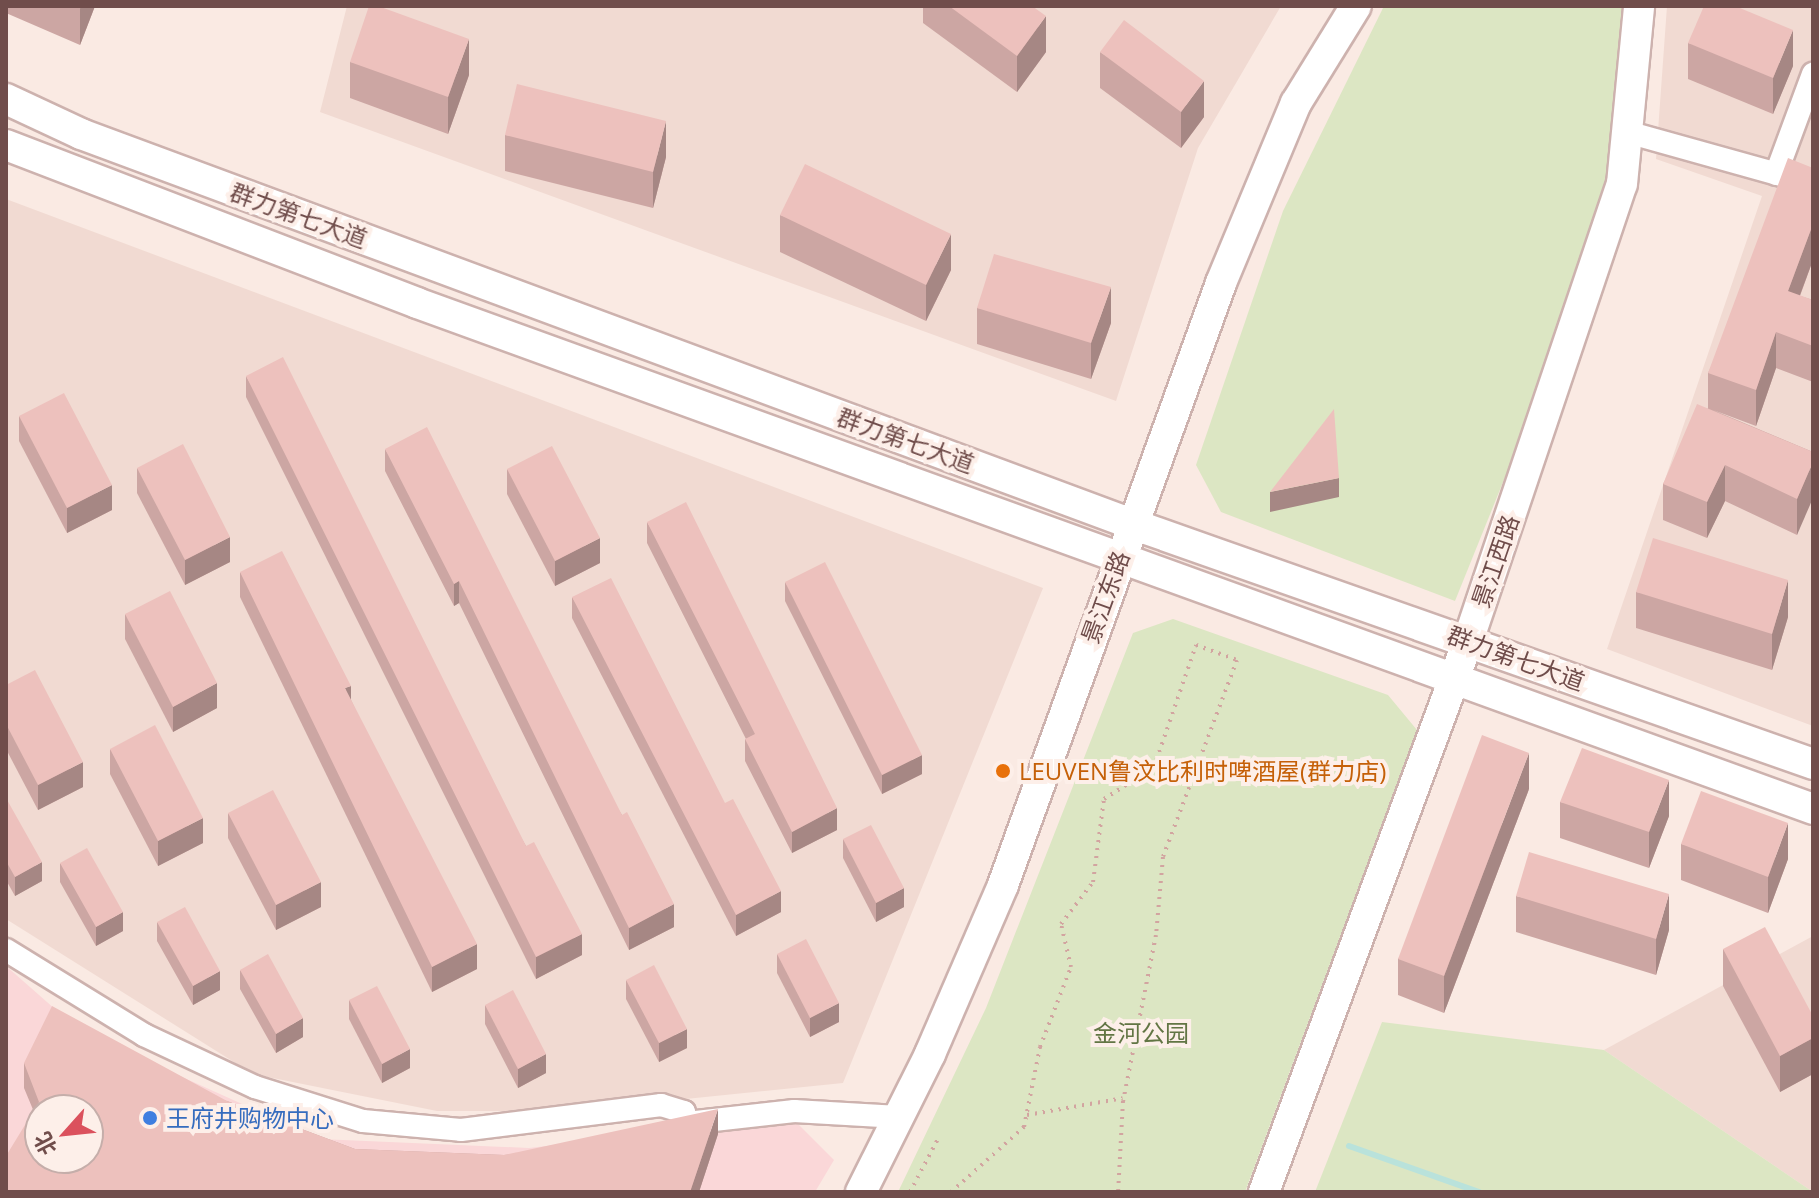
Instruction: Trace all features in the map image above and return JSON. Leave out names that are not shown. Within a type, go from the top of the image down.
[{"type":"main road","name":"景江东路","points":[[861,1192],[899,1117],[1003,885],[1221,283],[1296,103],[1356,6]]},
{"type":"main road","name":"景江西路","points":[[1264,1192],[1468,641],[1622,184],[1639,6]]},
{"type":"main road","name":"群力第七大道","points":[[6,99],[81,134],[1132,524],[1813,764]]},
{"type":"main road","name":"群力第七大道","points":[[6,145],[417,303],[1813,809]]},
{"type":"street","points":[[1776,174],[1813,74]]},
{"type":"street","points":[[1627,132],[1813,184]]},
{"type":"street","points":[[6,950],[144,1035],[255,1087],[363,1121],[461,1130],[661,1105],[684,1112],[687,1123],[794,1111],[899,1117]]},
{"type":"path","points":[[951,1192],[1024,1127],[1040,1047],[1071,967],[1061,924],[1093,882],[1104,799],[1154,767],[1196,645],[1237,660],[1163,857],[1156,935],[1124,1098],[1118,1192]]},
{"type":"path","points":[[1027,1115],[1124,1098]]},
{"type":"path","points":[[910,1192],[939,1137]]},
{"type":"shaded area","points":[[347,6],[1281,6],[1198,148],[1116,401],[320,112]]},
{"type":"shaded area","points":[[1667,6],[1813,6],[1813,726],[1607,649],[1762,196],[1656,159]]},
{"type":"shaded area","points":[[6,199],[1043,588],[843,1083],[568,1111],[437,1111],[253,1074],[6,919]]},
{"type":"shaded area","points":[[1813,936],[1813,1192],[1604,1050]]},
{"type":"shaded area","points":[[6,966],[80,1031],[320,1139],[529,1148],[792,1118],[834,1160],[815,1192],[6,1192]]},
{"type":"green space","points":[[1384,6],[1628,6],[1613,175],[1583,284],[1455,601],[1221,512],[1196,465],[1283,211]]},
{"type":"green space","name":"金河公园","points":[[1173,619],[1388,695],[1417,730],[1245,1192],[898,1192],[986,1008],[1133,633]]},
{"type":"green space","points":[[1382,1022],[1604,1050],[1813,1192],[1315,1192]]},
{"type":"building","points":[[369,6],[378,6],[469,39],[448,97],[350,62]]},
{"type":"building","points":[[949,6],[1032,6],[1046,16],[1017,56]]},
{"type":"building","points":[[1704,6],[1735,6],[1793,30],[1773,78],[1688,43]]},
{"type":"building","points":[[1124,20],[1204,81],[1181,112],[1100,52]]},
{"type":"building","points":[[517,84],[666,121],[653,172],[505,135]]},
{"type":"building","points":[[1788,158],[1813,168],[1813,224],[1788,291],[1813,300],[1813,346],[1776,332],[1756,390],[1708,373]]},
{"type":"building","points":[[805,164],[951,234],[926,285],[780,215]]},
{"type":"building","points":[[994,254],[1111,287],[1091,343],[977,308]]},
{"type":"building","points":[[283,357],[526,846],[534,842],[582,934],[536,957],[246,376]]},
{"type":"building","points":[[64,393],[112,485],[67,508],[19,416]]},
{"type":"building","points":[[1697,404],[1813,452],[1813,462],[1797,499],[1725,465],[1707,502],[1663,484]]},
{"type":"building","points":[[1334,409],[1339,478],[1270,492]]},
{"type":"building","points":[[427,427],[622,815],[627,812],[674,904],[629,928],[459,581],[454,584],[385,449]]},
{"type":"building","points":[[183,444],[230,537],[185,560],[137,468]]},
{"type":"building","points":[[552,446],[600,538],[555,561],[507,469]]},
{"type":"building","points":[[686,502],[837,808],[792,832],[745,739],[755,734],[647,522]]},
{"type":"building","points":[[1653,538],[1788,580],[1772,634],[1636,592]]},
{"type":"building","points":[[282,551],[351,686],[345,688],[477,944],[432,967],[240,572]]},
{"type":"building","points":[[825,562],[922,755],[882,775],[785,582]]},
{"type":"building","points":[[611,578],[725,803],[733,799],[781,891],[736,915],[572,597]]},
{"type":"building","points":[[170,591],[217,683],[173,707],[125,614]]},
{"type":"building","points":[[35,670],[83,762],[38,785],[6,724],[6,685]]},
{"type":"building","points":[[155,725],[203,818],[158,841],[110,749]]},
{"type":"building","points":[[1482,735],[1529,753],[1444,976],[1398,959]]},
{"type":"building","points":[[1582,748],[1669,780],[1649,832],[1560,802]]},
{"type":"building","points":[[273,790],[321,882],[276,905],[228,813]]},
{"type":"building","points":[[1701,791],[1788,823],[1768,877],[1681,844]]},
{"type":"building","points":[[6,798],[42,862],[15,877],[6,861]]},
{"type":"building","points":[[871,825],[904,888],[876,903],[843,839]]},
{"type":"building","points":[[87,848],[123,912],[96,927],[60,863]]},
{"type":"building","points":[[1529,852],[1669,894],[1656,939],[1516,896]]},
{"type":"building","points":[[185,907],[220,971],[193,986],[157,922]]},
{"type":"building","points":[[1765,927],[1813,1016],[1813,1038],[1780,1056],[1723,949]]},
{"type":"building","points":[[806,939],[839,1003],[810,1018],[777,954]]},
{"type":"building","points":[[268,954],[303,1018],[276,1034],[240,970]]},
{"type":"building","points":[[654,965],[687,1029],[659,1043],[626,980]]},
{"type":"building","points":[[377,986],[410,1049],[382,1064],[349,1000]]},
{"type":"building","points":[[513,990],[546,1054],[518,1069],[485,1005]]},
{"type":"building","name":"王府井购物中心","points":[[52,1006],[227,1101],[355,1149],[504,1155],[718,1109],[690,1192],[6,1192],[6,1156],[24,1127],[24,1174],[104,1174],[104,1094],[36,1094],[24,1063]]},
{"type":"waterway","points":[[1349,1146],[1479,1192]]},
{"type":"place","name":"LEUVEN鲁汶比利时啤酒屋(群力店)","points":[[1003,771]]},
{"type":"place","name":"王府井购物中心","points":[[150,1118]]}]
